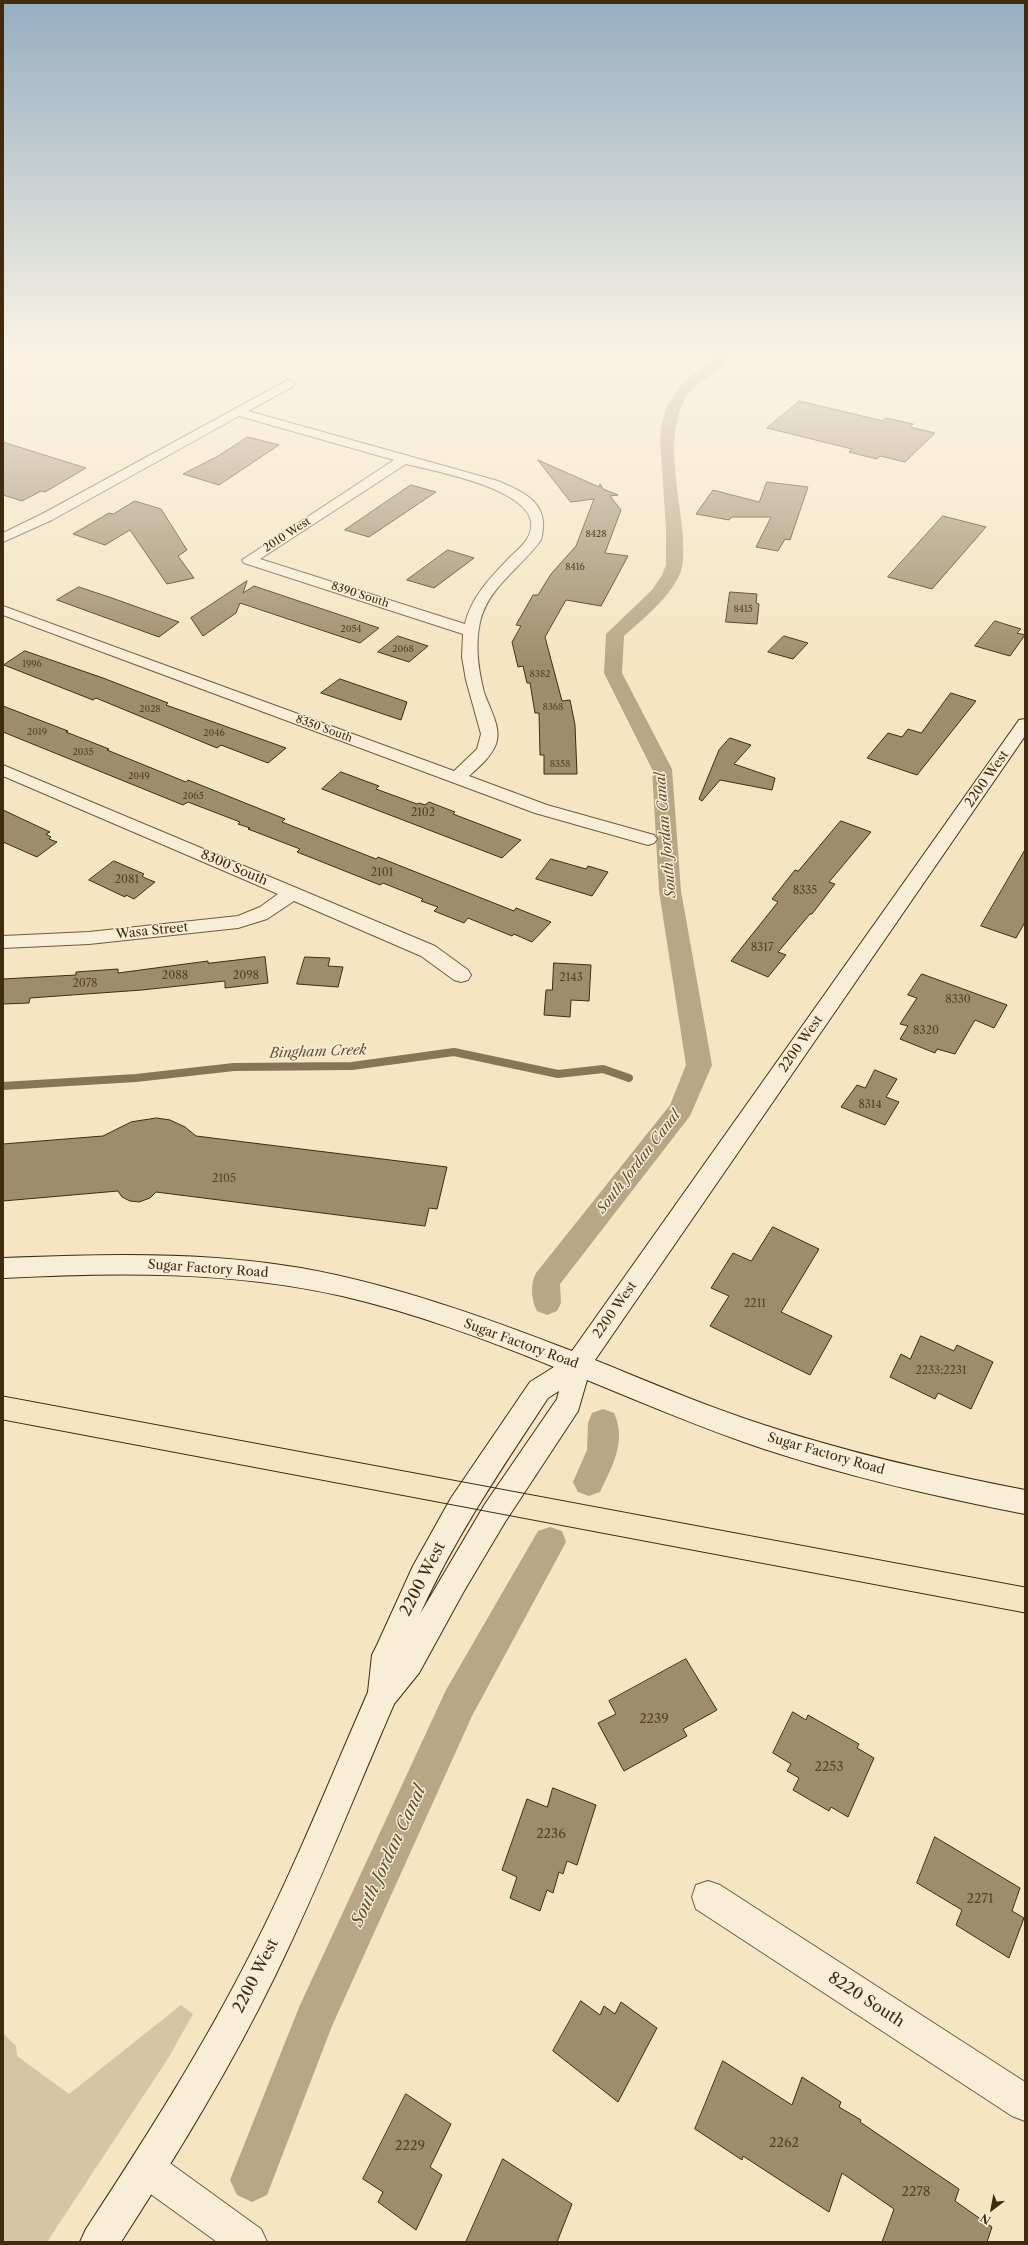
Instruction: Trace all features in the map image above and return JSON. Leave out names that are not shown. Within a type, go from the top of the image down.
[{"type":"street","points":[[3,538],[47,517],[160,455]]},
{"type":"street","points":[[389,455],[493,484],[511,491],[524,500],[534,510],[539,519],[538,530],[534,540],[482,598],[476,610],[470,631],[471,668],[473,684],[488,725],[489,739],[484,751],[457,778]]},
{"type":"street","name":"2010 West","points":[[249,560],[404,459]]},
{"type":"street","points":[[10,522],[24,527]]},
{"type":"street","name":"8390 South","points":[[249,560],[470,631]]},
{"type":"street","name":"8350 South","points":[[3,610],[541,809],[648,839]]},
{"type":"street","name":"2200 West","points":[[99,2242],[147,2169],[222,2041],[284,1922],[383,1693],[409,1662],[450,1588],[495,1513],[569,1403],[577,1365],[1025,724]]},
{"type":"street","name":"8300 South","points":[[3,770],[428,951],[460,974]]},
{"type":"street","name":"Wasa Street","points":[[3,942],[89,938],[238,922],[259,917],[275,908],[291,893]]},
{"type":"street","name":"Sugar Factory Road","points":[[3,1268],[80,1264],[148,1264],[229,1268],[307,1279],[385,1297],[424,1309],[577,1365],[772,1440],[902,1476],[1025,1502]]},
{"type":"street","name":"8220 South","points":[[708,1897],[1025,2104]]},
{"type":"street","points":[[147,2169],[248,2242]]},
{"type":"shaded area","points":[[181,2005],[193,2014],[169,2057],[47,2242],[3,2242],[3,2033],[16,2046],[17,2056],[69,2094]]},
{"type":"building","points":[[3,455],[44,455],[86,468],[45,492],[41,491],[22,501],[3,495]]},
{"type":"building","points":[[264,455],[219,485],[183,474],[218,456]]},
{"type":"building","points":[[860,455],[912,455],[905,462],[880,456],[877,459]]},
{"type":"building","points":[[538,460],[599,487],[600,484],[603,489],[618,495],[610,496],[621,510],[605,553],[628,556],[601,606],[566,600],[545,637],[562,701],[570,700],[575,725],[577,774],[544,774],[544,755],[540,755],[539,713],[535,713],[530,683],[527,683],[523,666],[518,667],[512,642],[521,626],[516,625],[533,595],[538,595],[551,574],[576,546],[594,499],[571,502]]},
{"type":"building","points":[[767,482],[808,487],[790,540],[785,539],[778,551],[756,547],[771,517],[732,517],[729,520],[696,514],[713,490],[759,502]]},
{"type":"building","points":[[411,485],[436,492],[369,537],[345,530]]},
{"type":"building","points":[[135,501],[161,509],[187,550],[178,556],[194,578],[167,584],[130,530],[105,545],[73,534],[109,513],[113,514]]},
{"type":"building","points":[[943,516],[986,527],[932,589],[888,577]]},
{"type":"building","points":[[448,550],[474,558],[434,588],[407,580]]},
{"type":"building","points":[[247,581],[243,593],[254,586],[379,628],[360,643],[240,603],[236,613],[203,636],[191,618]]},
{"type":"building","points":[[79,587],[179,622],[159,637],[57,600]]},
{"type":"building","points":[[730,592],[757,594],[756,603],[759,604],[757,624],[726,622]]},
{"type":"building","points":[[995,621],[1021,629],[1017,633],[1025,635],[1010,656],[975,646]]},
{"type":"building","points":[[398,636],[428,646],[409,662],[378,652]]},
{"type":"building","points":[[784,636],[808,643],[793,659],[768,652]]},
{"type":"building","points":[[25,651],[103,678],[168,703],[166,705],[286,748],[268,763],[221,745],[217,748],[96,698],[93,700],[4,665]]},
{"type":"building","points":[[340,679],[407,702],[401,720],[321,693]]},
{"type":"building","points":[[951,693],[976,701],[917,775],[867,758],[888,733],[902,737],[908,729],[921,733]]},
{"type":"building","points":[[3,706],[68,731],[66,732],[186,782],[188,780],[285,819],[282,822],[376,859],[378,857],[514,911],[516,908],[551,922],[532,942],[514,934],[512,936],[468,918],[464,923],[434,911],[438,907],[421,901],[423,899],[383,883],[380,885],[297,852],[300,849],[248,829],[250,828],[238,824],[240,822],[188,802],[183,805],[3,732]]},
{"type":"building","points":[[730,738],[751,745],[734,764],[775,778],[772,790],[720,780],[702,801],[699,799],[719,750]]},
{"type":"building","points":[[341,772],[379,786],[376,789],[417,804],[419,803],[425,805],[429,802],[455,812],[453,814],[521,840],[502,858],[322,789]]},
{"type":"building","points":[[3,810],[50,832],[46,834],[51,837],[49,839],[57,842],[37,857],[3,842]]},
{"type":"building","points":[[841,821],[871,832],[829,882],[835,884],[812,914],[810,914],[778,952],[786,955],[768,977],[731,961],[778,902],[772,899],[795,870],[798,871]]},
{"type":"building","points":[[1025,850],[1025,922],[1016,938],[981,926]]},
{"type":"building","points":[[551,859],[586,869],[588,866],[608,872],[592,896],[536,879]]},
{"type":"building","points":[[114,861],[144,874],[142,876],[155,882],[134,899],[126,895],[125,897],[89,880]]},
{"type":"building","points":[[265,957],[268,983],[225,988],[225,981],[142,990],[30,998],[29,1003],[3,1004],[3,979],[76,975],[76,972],[118,969],[118,973],[208,961],[208,963]]},
{"type":"building","points":[[305,957],[330,958],[328,966],[343,967],[338,987],[297,984]]},
{"type":"building","points":[[554,963],[591,965],[589,1001],[571,1000],[570,1017],[544,1015],[546,990],[552,990]]},
{"type":"building","points":[[922,974],[1007,1005],[994,1028],[975,1020],[955,1054],[937,1049],[935,1053],[900,1039],[908,1026],[900,1024],[917,998],[908,995]]},
{"type":"building","points":[[875,1070],[897,1079],[886,1097],[899,1102],[885,1125],[841,1107],[857,1085],[865,1088]]},
{"type":"building","points":[[157,1118],[170,1120],[185,1127],[196,1136],[447,1167],[437,1209],[429,1208],[425,1226],[156,1192],[150,1198],[139,1202],[130,1201],[122,1197],[118,1191],[3,1201],[3,1144],[103,1136],[131,1122]]},
{"type":"building","points":[[773,1227],[819,1249],[781,1312],[832,1336],[810,1375],[710,1326],[729,1296],[711,1288],[733,1253],[751,1261]]},
{"type":"building","points":[[921,1336],[954,1351],[957,1345],[993,1362],[971,1409],[938,1393],[935,1399],[890,1377],[901,1354],[910,1359]]},
{"type":"building","points":[[686,1659],[717,1710],[683,1729],[687,1736],[624,1771],[598,1723],[616,1714],[609,1701]]},
{"type":"building","points":[[793,1712],[806,1720],[808,1715],[859,1744],[857,1748],[874,1758],[848,1817],[831,1807],[829,1811],[793,1790],[799,1778],[787,1771],[791,1764],[773,1753]]},
{"type":"building","points":[[553,1788],[596,1805],[577,1865],[567,1861],[563,1874],[559,1872],[553,1893],[547,1890],[540,1911],[510,1898],[517,1877],[502,1870],[527,1799],[547,1807]]},
{"type":"building","points":[[935,1837],[1020,1888],[1012,1911],[1024,1918],[1009,1958],[956,1925],[962,1910],[917,1883]]},
{"type":"building","points":[[581,2001],[600,2015],[604,2006],[615,2014],[621,2002],[657,2028],[618,2102],[553,2051]]},
{"type":"building","points":[[723,2061],[792,2105],[802,2077],[841,2102],[839,2107],[861,2120],[860,2122],[959,2189],[955,2201],[992,2227],[987,2242],[882,2242],[894,2209],[842,2173],[829,2212],[743,2156],[742,2160],[695,2129]]},
{"type":"building","points":[[406,2094],[451,2124],[430,2167],[442,2175],[416,2230],[378,2202],[383,2192],[363,2179]]},
{"type":"building","points":[[503,2159],[572,2204],[557,2242],[466,2242]]},
{"type":"waterway","name":"South Jordan Canal","points":[[547,1303],[546,1281],[681,1109],[699,1065],[684,984],[670,891],[662,769],[613,673],[615,634],[641,612],[658,594],[671,575],[674,565],[675,552],[673,513],[667,455]]},
{"type":"waterway","name":"Bingham Creek","points":[[3,1086],[136,1078],[234,1067],[352,1066],[454,1052],[558,1074],[603,1069],[629,1078]]},
{"type":"waterway","name":"South Jordan Canal","points":[[589,1482],[603,1450],[603,1423]]},
{"type":"waterway","name":"South Jordan Canal","points":[[252,2180],[314,2019],[459,1703],[550,1542]]},
{"type":"tram line","points":[[3,1396],[1025,1587]]},
{"type":"tram line","points":[[3,1420],[1025,1613]]}]
